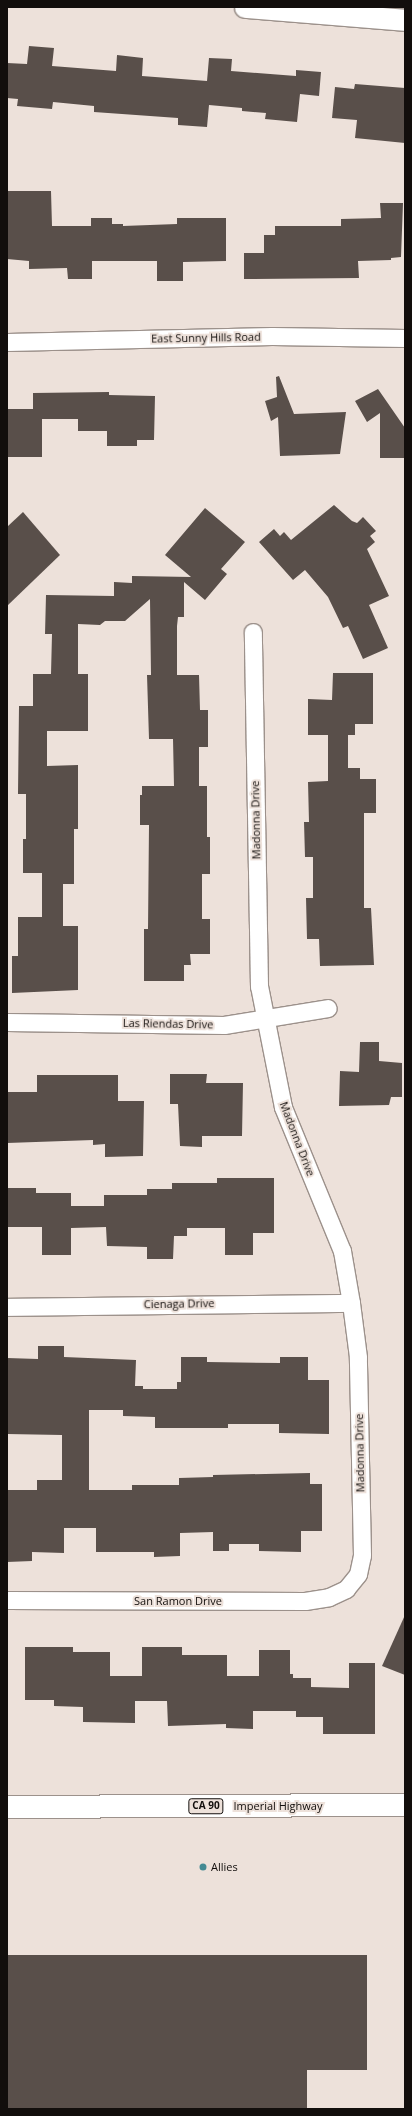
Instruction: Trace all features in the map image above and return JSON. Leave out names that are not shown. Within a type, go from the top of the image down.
[{"type":"main road","name":"Imperial Highway","points":[[7,1807],[405,1806]]},
{"type":"street","points":[[245,7],[310,10],[405,20]]},
{"type":"street","name":"East Sunny Hills Road","points":[[7,342],[272,336],[405,338]]},
{"type":"street","name":"Madonna Drive","points":[[253,632],[259,986],[283,1107],[342,1251],[352,1303],[358,1357],[362,1555],[358,1574],[346,1589]]},
{"type":"street","name":"Las Riendas Drive","points":[[7,1022],[224,1025],[328,1008]]},
{"type":"street","name":"Cienaga Drive","points":[[7,1306],[352,1303]]},
{"type":"street","name":"San Ramon Drive","points":[[7,1600],[305,1601],[329,1597],[346,1589]]},
{"type":"building","points":[[29,46],[54,48],[52,66],[116,71],[117,55],[143,58],[142,76],[207,81],[209,58],[232,59],[231,71],[296,76],[296,70],[321,72],[319,96],[300,94],[297,122],[265,119],[266,113],[242,111],[242,108],[209,105],[207,127],[178,125],[178,118],[94,112],[94,106],[53,102],[52,109],[17,106],[18,99],[7,98],[7,63],[27,64]]},
{"type":"building","points":[[355,84],[405,88],[405,143],[355,138],[357,120],[332,118],[335,87],[354,89]]},
{"type":"building","points":[[7,191],[51,191],[52,226],[91,226],[91,218],[112,218],[112,224],[123,224],[123,226],[177,224],[177,218],[226,218],[226,261],[183,262],[183,281],[157,281],[157,261],[92,261],[92,279],[68,279],[67,268],[29,269],[29,261],[7,259]]},
{"type":"building","points":[[380,203],[403,203],[401,257],[391,258],[391,260],[358,261],[359,278],[244,279],[244,253],[264,253],[264,235],[275,235],[275,226],[341,226],[341,219],[381,218]]},
{"type":"building","points":[[279,376],[294,414],[346,412],[340,454],[280,456],[278,417],[271,421],[265,401],[277,397],[276,377]]},
{"type":"building","points":[[378,389],[405,428],[405,458],[380,458],[380,413],[367,422],[355,401]]},
{"type":"building","points":[[109,392],[109,395],[155,396],[154,440],[137,440],[137,446],[107,446],[107,431],[78,431],[78,419],[42,419],[42,457],[7,457],[7,409],[33,409],[33,393]]},
{"type":"building","points":[[334,505],[352,521],[357,523],[363,517],[376,531],[370,536],[375,542],[367,549],[389,596],[369,605],[388,648],[363,659],[348,626],[343,628],[328,597],[305,570],[293,580],[259,542],[274,529],[280,536],[284,532],[291,540]]},
{"type":"building","points":[[205,508],[245,542],[221,569],[227,574],[205,600],[184,582],[184,617],[178,617],[177,626],[177,675],[199,675],[200,710],[208,710],[208,747],[199,747],[199,786],[207,786],[207,837],[210,837],[210,874],[202,874],[202,919],[210,919],[210,954],[190,954],[191,965],[184,965],[184,981],[144,981],[144,929],[148,929],[149,825],[140,825],[140,795],[142,795],[142,786],[174,786],[173,739],[149,739],[147,675],[151,675],[150,599],[125,621],[105,621],[100,625],[78,624],[78,674],[88,674],[88,731],[47,731],[47,766],[78,765],[78,829],[74,829],[74,884],[63,884],[63,926],[78,926],[78,990],[12,993],[12,956],[18,956],[18,917],[42,917],[42,873],[23,873],[23,839],[26,839],[26,794],[18,794],[19,706],[33,706],[33,674],[51,674],[52,634],[45,634],[46,595],[114,596],[114,582],[132,583],[132,576],[191,577],[165,555]]},
{"type":"building","points":[[23,512],[60,555],[7,606],[7,527]]},
{"type":"building","points":[[333,673],[373,673],[373,724],[355,724],[355,735],[348,735],[348,768],[360,768],[360,779],[376,779],[376,813],[364,813],[364,908],[371,908],[374,965],[320,966],[319,939],[307,939],[306,898],[313,898],[313,857],[305,857],[304,822],[309,822],[308,782],[328,781],[328,735],[308,735],[308,699],[332,700]]},
{"type":"building","points":[[360,1042],[379,1042],[379,1061],[402,1063],[402,1097],[391,1097],[389,1105],[339,1106],[340,1071],[359,1072]]},
{"type":"building","points":[[170,1074],[207,1074],[206,1083],[243,1083],[242,1136],[202,1136],[202,1147],[180,1146],[178,1104],[170,1104]]},
{"type":"building","points":[[37,1075],[118,1075],[118,1101],[144,1101],[143,1156],[105,1157],[105,1144],[93,1145],[93,1140],[7,1143],[7,1092],[37,1092]]},
{"type":"building","points":[[217,1178],[274,1178],[274,1233],[253,1233],[253,1255],[225,1255],[225,1228],[187,1228],[187,1236],[174,1236],[173,1259],[147,1259],[147,1247],[107,1246],[106,1227],[71,1228],[71,1255],[42,1255],[42,1227],[7,1227],[7,1188],[36,1188],[36,1193],[71,1193],[71,1206],[104,1206],[104,1195],[147,1195],[147,1189],[172,1189],[172,1183],[217,1183]]},
{"type":"building","points":[[38,1346],[64,1346],[64,1357],[136,1360],[135,1386],[143,1386],[143,1389],[177,1389],[177,1382],[181,1382],[181,1357],[207,1357],[207,1362],[280,1363],[280,1357],[308,1357],[308,1380],[329,1380],[329,1434],[279,1433],[279,1424],[228,1424],[228,1428],[155,1428],[155,1417],[123,1416],[123,1410],[89,1410],[89,1490],[132,1490],[132,1485],[179,1485],[179,1478],[213,1477],[213,1475],[310,1473],[310,1484],[322,1484],[322,1531],[301,1531],[301,1552],[259,1551],[259,1544],[229,1544],[229,1551],[213,1551],[213,1532],[180,1533],[180,1556],[154,1557],[154,1552],[96,1552],[96,1528],[64,1528],[64,1553],[32,1552],[32,1561],[7,1562],[7,1490],[37,1490],[37,1480],[62,1480],[62,1435],[7,1434],[7,1358],[38,1359]]},
{"type":"building","points":[[405,1615],[405,1675],[382,1666]]},
{"type":"building","points":[[25,1647],[73,1647],[73,1652],[110,1652],[110,1676],[142,1676],[142,1647],[182,1647],[182,1655],[227,1655],[227,1676],[259,1676],[259,1650],[290,1650],[290,1674],[293,1674],[293,1678],[311,1678],[311,1687],[349,1688],[349,1663],[375,1663],[375,1734],[323,1734],[323,1717],[296,1717],[296,1711],[253,1711],[253,1729],[226,1728],[226,1724],[168,1726],[167,1701],[135,1701],[135,1723],[83,1722],[83,1707],[54,1706],[54,1700],[25,1700]]},
{"type":"building","points":[[7,1955],[367,1955],[367,2070],[307,2070],[307,2109],[7,2109]]},
{"type":"place","name":"Allies","points":[[203,1867]]}]
